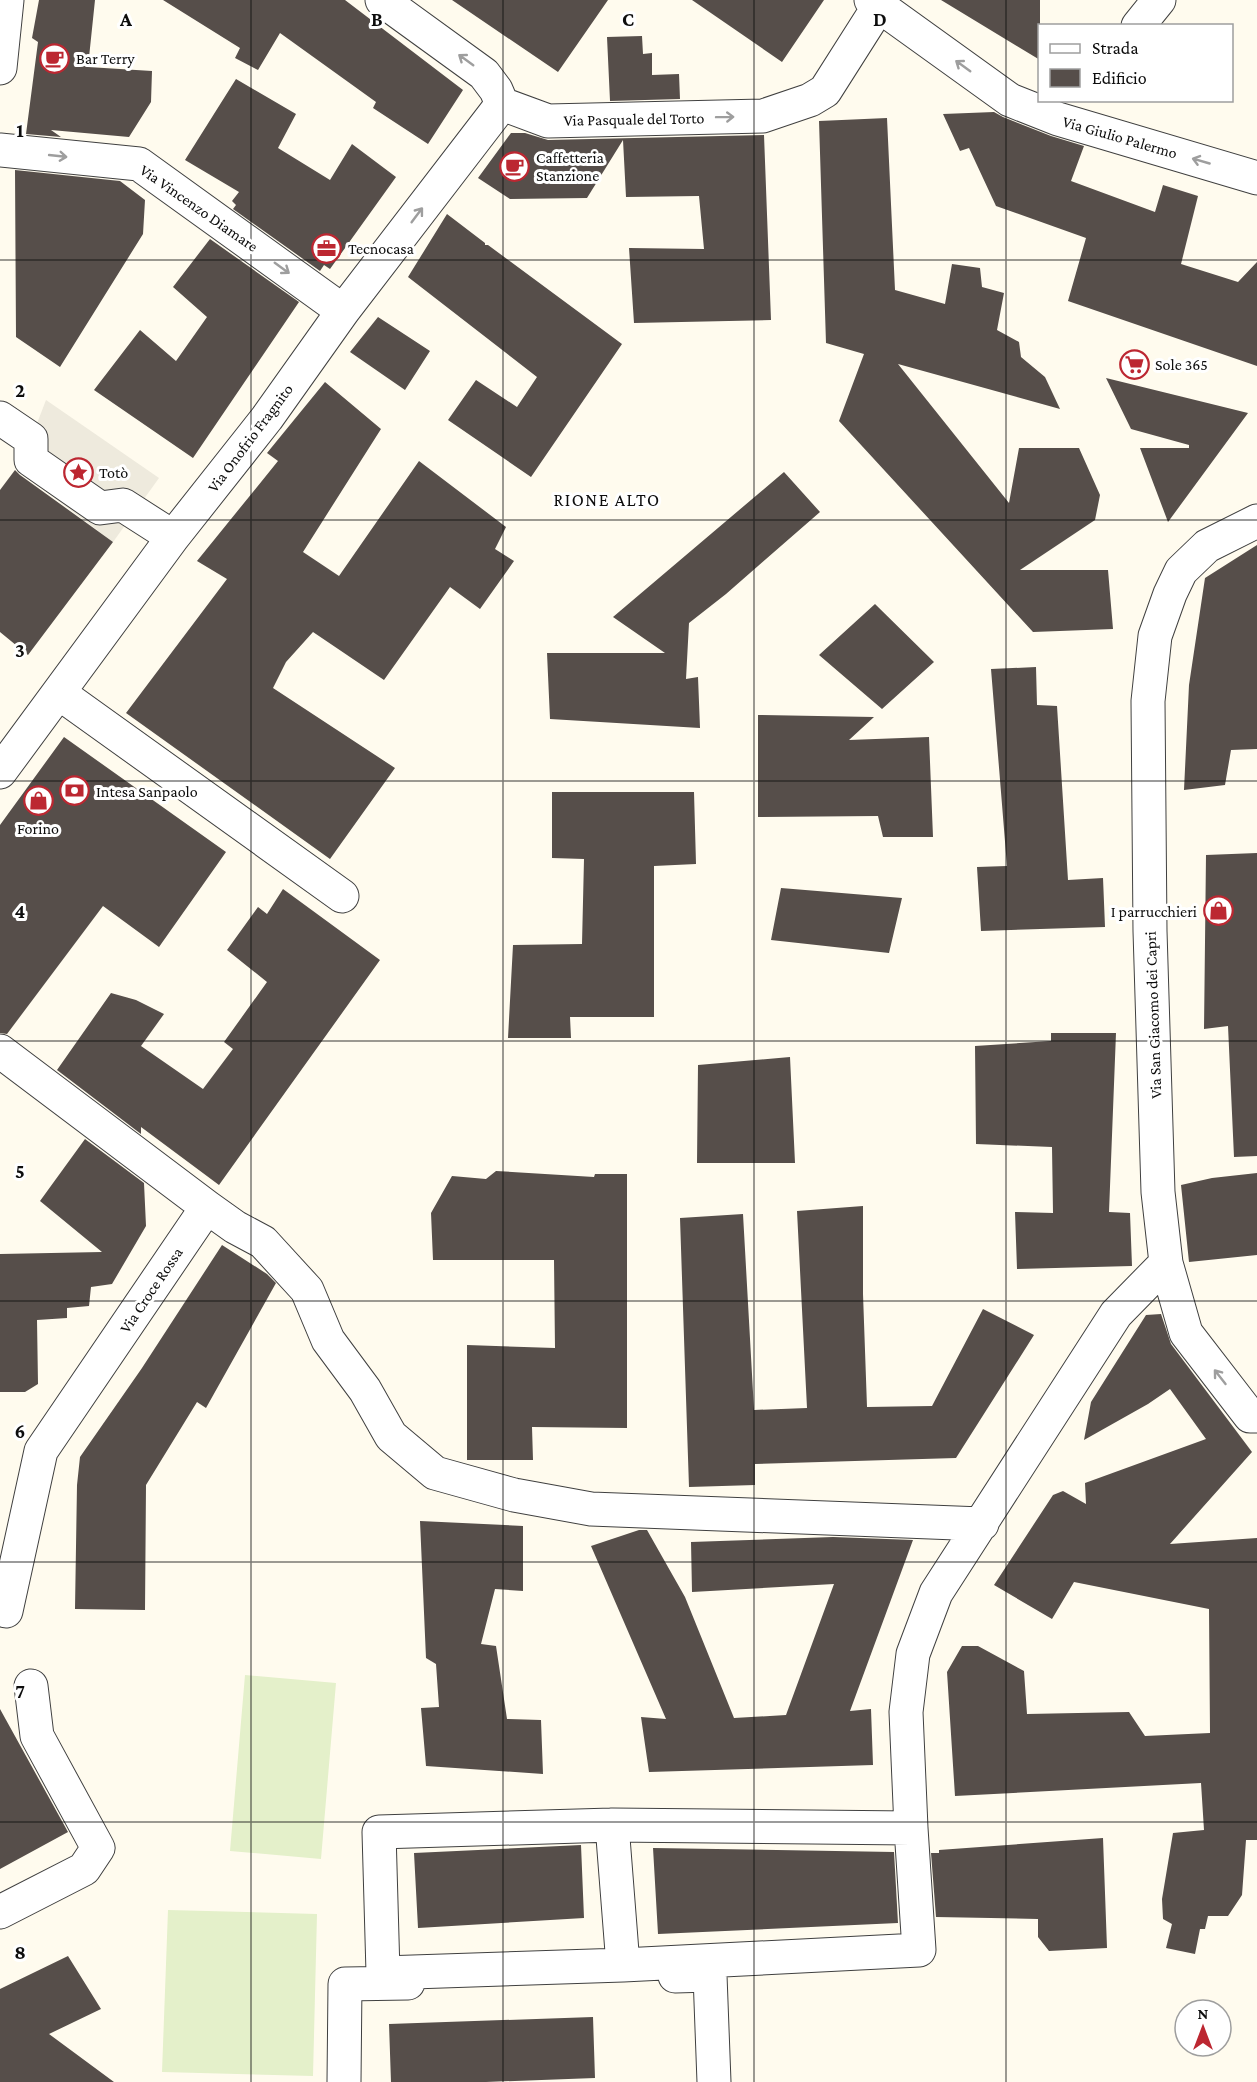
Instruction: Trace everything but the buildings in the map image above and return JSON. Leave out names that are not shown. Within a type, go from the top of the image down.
[{"type":"street","points":[[0,68],[7,0]]},
{"type":"street","points":[[382,0],[484,74],[496,90],[502,104]]},
{"type":"street","points":[[1140,24],[1159,0]]},
{"type":"street","name":"Via Pasquale del Torto","points":[[502,104],[548,121],[763,116],[810,100],[825,91],[875,3]]},
{"type":"street","name":"Via Giulio Palermo","points":[[875,3],[1010,100],[1066,110],[1257,178]]},
{"type":"street","name":"Via Onofrio Fragnito","points":[[0,772],[173,537],[267,418],[343,311],[502,104]]},
{"type":"street","name":"Via Vincenzo Diamare","points":[[0,150],[139,164],[343,311]]},
{"type":"street","points":[[0,418],[31,439],[31,460],[100,508],[123,505],[173,537]]},
{"type":"street","name":"Via San Giacomo dei Capri","points":[[1257,521],[1207,546],[1181,571],[1155,636],[1148,701],[1150,931],[1158,1192],[1166,1263],[1186,1333],[1250,1416],[1257,1416]]},
{"type":"street","points":[[59,693],[342,896]]},
{"type":"street","points":[[0,1051],[207,1207],[235,1227],[263,1242],[307,1290],[328,1340],[365,1390],[391,1436],[435,1473],[514,1495],[591,1509],[982,1524]]},
{"type":"street","name":"Via Croce Rossa","points":[[6,1611],[41,1451],[207,1207]]},
{"type":"street","points":[[911,1828],[612,1825],[379,1832],[383,1973],[623,1965],[919,1950],[906,1712],[913,1654],[936,1593],[1116,1314],[1166,1263]]},
{"type":"street","points":[[0,1912],[84,1869],[98,1848],[37,1736],[31,1686]]},
{"type":"street","points":[[612,1825],[623,1965]]},
{"type":"street","points":[[344,2082],[345,1984],[710,1975],[714,2082]]},
{"type":"green space","points":[[245,1675],[336,1683],[321,1859],[230,1851]]},
{"type":"green space","points":[[168,1910],[317,1914],[313,2076],[162,2072]]},
{"type":"shaded area","points":[[46,400],[159,478],[113,542],[16,469]]},
{"type":"place","name":"Bar Terry","points":[[55,58]]},
{"type":"place","name":"Caffetteria Stanzione","points":[[515,166]]},
{"type":"place","name":"Tecnocasa","points":[[327,248]]},
{"type":"place","name":"Sole 365","points":[[1134,364]]},
{"type":"place","name":"Totò","points":[[78,472]]},
{"type":"place","name":"Intesa Sanpaolo","points":[[75,791]]},
{"type":"place","name":"Forino","points":[[38,800]]},
{"type":"place","name":"I parrucchieri","points":[[1218,911]]},
{"type":"district","name":"RIONE ALTO","points":[[607,500]]}]
